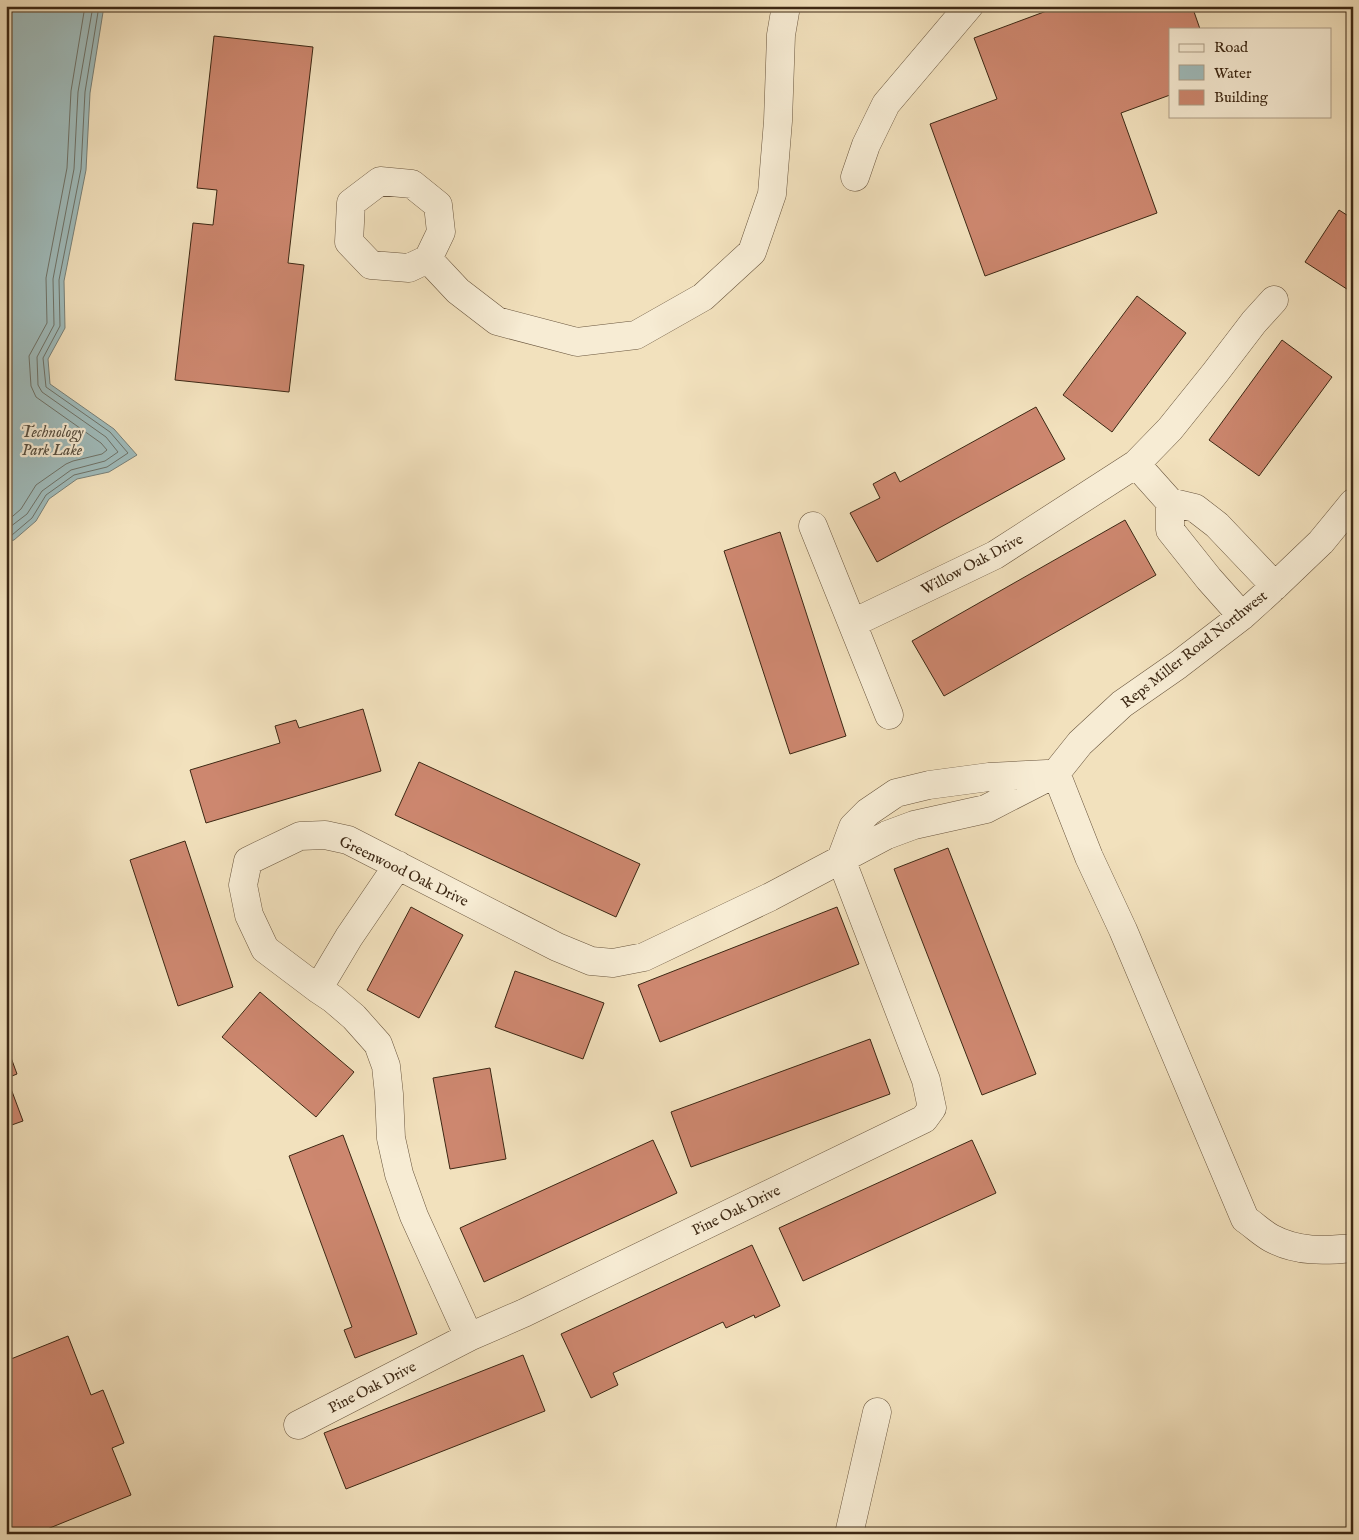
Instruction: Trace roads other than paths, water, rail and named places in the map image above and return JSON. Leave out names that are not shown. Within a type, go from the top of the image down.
[{"type":"street","points":[[428,259],[458,291],[497,321],[578,342],[636,335],[703,297],[752,252],[772,194],[778,121],[781,35],[786,6]]},
{"type":"street","points":[[855,177],[866,145],[886,104],[969,6]]},
{"type":"street","name":"Willow Oak Drive","points":[[853,623],[995,555],[1136,464],[1170,429],[1254,322],[1274,300]]},
{"type":"street","points":[[1136,464],[1170,502],[1196,508],[1217,525],[1275,586]]},
{"type":"street","points":[[1170,502],[1170,530],[1209,579],[1242,616]]},
{"type":"street","name":"Reps Miller Road Northwest","points":[[1056,773],[1080,743],[1122,704],[1178,665],[1242,616],[1275,586],[1321,542],[1353,503]]},
{"type":"street","points":[[814,526],[889,715]]},
{"type":"street","points":[[841,859],[853,827],[868,812],[896,793],[929,785],[989,777],[1056,773],[1089,857],[1123,930],[1245,1219],[1271,1238],[1301,1250],[1353,1248]]},
{"type":"street","name":"Greenwood Oak Drive","points":[[469,1337],[414,1216],[399,1174],[391,1138],[386,1066],[378,1044],[354,1017],[333,999],[265,949],[249,915],[243,885],[248,861],[300,836],[325,835],[348,840],[557,947],[591,961],[613,962],[644,957],[770,897],[887,835],[914,825],[986,809],[1056,773]]},
{"type":"street","name":"Pine Oak Drive","points":[[298,1425],[469,1337],[533,1309],[924,1120],[932,1108],[926,1080],[841,859]]},
{"type":"street","points":[[318,989],[349,936],[398,865]]},
{"type":"street","points":[[849,1534],[877,1412]]},
{"type":"water","name":"Technology Park Lake","points":[[6,6],[104,6],[90,93],[86,170],[64,281],[65,328],[48,359],[50,384],[114,429],[137,455],[109,472],[77,479],[49,499],[36,521],[14,540],[6,542]]}]
